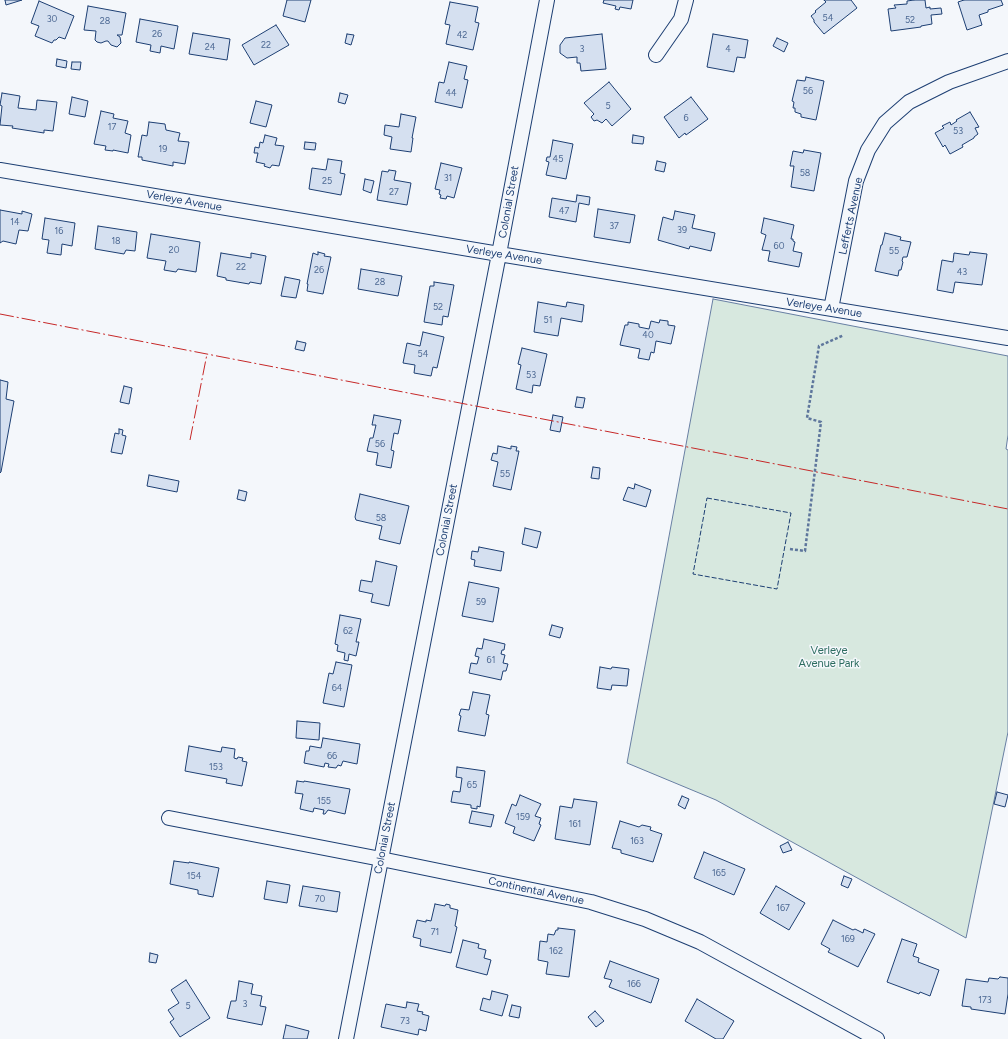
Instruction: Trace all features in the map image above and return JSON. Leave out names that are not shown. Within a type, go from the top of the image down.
[{"type":"street","name":"Colonial Street","points":[[346,1039],[547,0]]},
{"type":"street","points":[[656,55],[681,20],[686,0]]},
{"type":"street","name":"Lefferts Avenue","points":[[831,309],[856,181],[868,150],[885,123],[909,102],[949,82],[1008,61]]},
{"type":"street","name":"Verleye Avenue","points":[[0,170],[1008,338]]},
{"type":"street","name":"Continental Avenue","points":[[169,818],[591,902],[645,919],[700,942],[877,1039]]},
{"type":"path","points":[[790,549],[805,551],[821,422],[807,418],[819,346],[844,335]]},
{"type":"green space","name":"Verleye Avenue Park","points":[[713,299],[1008,356],[1008,435],[1006,449],[1008,450],[1008,732],[966,938],[716,800],[627,763]]},
{"type":"building","points":[[5,0],[22,0],[6,5]]},
{"type":"building","points":[[287,0],[311,0],[305,22],[283,16]]},
{"type":"building","points":[[604,0],[633,0],[631,9],[620,7],[619,10],[615,9],[616,6],[603,3]]},
{"type":"building","points":[[824,0],[851,0],[857,8],[824,34],[811,16],[826,2]]},
{"type":"building","points":[[925,0],[926,8],[941,8],[942,14],[931,15],[932,24],[891,31],[888,9],[896,8],[894,5],[907,4],[907,1]]},
{"type":"building","points":[[964,0],[1001,0],[1003,5],[979,15],[982,25],[967,30],[958,2]]},
{"type":"building","points":[[39,1],[74,16],[65,39],[59,37],[52,43],[35,36],[39,26],[31,23]]},
{"type":"building","points":[[450,2],[478,7],[475,22],[479,23],[473,50],[446,44],[450,25],[445,24]]},
{"type":"building","points":[[88,6],[126,13],[122,35],[117,35],[120,37],[121,43],[117,47],[111,45],[108,41],[101,43],[97,42],[95,40],[96,31],[84,30]]},
{"type":"building","points":[[140,19],[178,26],[174,49],[161,46],[160,53],[150,51],[151,45],[136,42]]},
{"type":"building","points":[[276,25],[289,45],[254,65],[242,45]]},
{"type":"building","points":[[193,33],[230,39],[227,60],[189,54]]},
{"type":"building","points":[[347,34],[354,35],[351,45],[345,43]]},
{"type":"building","points":[[602,34],[606,69],[581,71],[580,63],[577,63],[577,57],[567,58],[560,53],[560,45],[565,38]]},
{"type":"building","points":[[713,34],[748,40],[745,58],[737,57],[734,72],[707,67]]},
{"type":"building","points":[[777,38],[788,43],[784,52],[773,46]]},
{"type":"building","points":[[57,59],[67,61],[66,68],[56,66]]},
{"type":"building","points":[[72,62],[81,62],[80,70],[71,69]]},
{"type":"building","points":[[449,62],[467,66],[464,79],[468,80],[462,108],[435,102],[439,82],[444,83]]},
{"type":"building","points":[[806,77],[824,81],[816,120],[801,117],[801,114],[795,112],[795,108],[793,108],[794,102],[792,101],[797,80],[805,81]]},
{"type":"building","points":[[609,82],[631,109],[612,126],[606,119],[602,123],[597,120],[594,121],[591,117],[594,114],[584,103]]},
{"type":"building","points":[[2,93],[20,96],[18,108],[36,110],[37,100],[57,102],[53,131],[44,130],[44,133],[12,128],[13,126],[0,125],[2,106],[0,105]]},
{"type":"building","points":[[340,93],[348,95],[345,104],[338,102]]},
{"type":"building","points":[[72,97],[88,101],[85,117],[69,114]]},
{"type":"building","points":[[691,97],[708,119],[686,135],[685,133],[679,138],[664,117]]},
{"type":"building","points":[[256,101],[272,105],[266,127],[250,123]]},
{"type":"building","points":[[101,111],[114,114],[113,118],[128,121],[125,133],[131,135],[128,153],[105,150],[106,146],[94,144]]},
{"type":"building","points":[[970,112],[979,127],[975,128],[978,134],[962,145],[963,147],[950,154],[945,145],[943,147],[935,133],[944,128],[942,126],[950,122],[951,125],[957,121],[956,120]]},
{"type":"building","points":[[401,114],[416,117],[411,152],[390,149],[392,137],[384,135],[385,125],[399,127]]},
{"type":"building","points":[[149,122],[165,124],[166,130],[180,133],[178,141],[189,142],[185,164],[173,162],[173,166],[142,160],[142,157],[138,157],[142,135],[147,136]]},
{"type":"building","points":[[265,135],[277,138],[275,145],[284,146],[279,166],[272,165],[270,168],[264,166],[265,164],[256,162],[258,153],[254,153],[255,147],[259,148],[260,142],[263,143]]},
{"type":"building","points":[[633,135],[644,137],[643,144],[632,143]]},
{"type":"building","points":[[553,140],[573,144],[566,179],[546,175],[549,162],[546,161],[547,157],[550,157]]},
{"type":"building","points":[[305,142],[316,143],[315,150],[304,149]]},
{"type":"building","points":[[804,150],[821,153],[814,191],[791,187],[794,166],[790,166],[793,151],[803,153]]},
{"type":"building","points":[[328,159],[342,161],[340,173],[345,174],[341,195],[309,189],[312,168],[326,170]]},
{"type":"building","points":[[657,161],[666,163],[664,172],[655,170]]},
{"type":"building","points":[[441,163],[462,168],[454,198],[447,196],[446,199],[440,198],[440,190],[435,189]]},
{"type":"building","points":[[389,170],[396,171],[394,180],[411,183],[407,205],[377,200],[382,171],[388,172]]},
{"type":"building","points":[[365,179],[374,181],[371,193],[363,190]]},
{"type":"building","points":[[577,195],[590,197],[589,205],[579,203],[576,222],[549,217],[552,198],[576,202]]},
{"type":"building","points":[[598,209],[635,215],[630,243],[594,237]]},
{"type":"building","points":[[0,210],[22,214],[22,211],[32,214],[28,231],[19,230],[16,244],[3,241],[0,243]]},
{"type":"building","points":[[675,211],[695,215],[692,228],[715,233],[711,251],[690,246],[689,249],[658,240],[663,217],[673,220]]},
{"type":"building","points":[[45,218],[75,223],[72,246],[62,244],[61,255],[47,253],[49,240],[42,239]]},
{"type":"building","points":[[764,218],[794,225],[791,239],[795,242],[793,251],[802,253],[799,267],[768,261],[770,251],[762,250],[766,235],[761,233]]},
{"type":"building","points":[[98,226],[137,232],[135,251],[126,250],[124,254],[95,249]]},
{"type":"building","points":[[885,233],[901,237],[900,240],[911,242],[907,257],[903,257],[901,270],[899,270],[898,276],[875,271]]},
{"type":"building","points":[[151,234],[200,242],[196,272],[178,269],[176,272],[164,270],[166,261],[147,258]]},
{"type":"building","points":[[318,252],[325,254],[324,256],[331,257],[323,294],[307,291],[313,253],[318,255]]},
{"type":"building","points":[[970,252],[987,254],[982,285],[955,282],[953,293],[937,290],[942,260],[953,262],[954,253],[969,255]]},
{"type":"building","points":[[221,253],[251,258],[251,253],[266,256],[261,284],[250,282],[249,284],[226,280],[226,278],[217,276]]},
{"type":"building","points":[[361,269],[402,276],[398,296],[358,289]]},
{"type":"building","points":[[285,277],[300,280],[296,298],[281,296]]},
{"type":"building","points":[[434,282],[454,285],[448,317],[443,316],[442,325],[424,322],[430,286],[434,286]]},
{"type":"building","points":[[538,302],[566,307],[567,302],[584,305],[582,322],[561,318],[558,336],[534,332]]},
{"type":"building","points":[[660,320],[668,321],[668,325],[675,326],[671,344],[656,341],[654,353],[651,352],[649,360],[638,358],[640,349],[620,345],[625,325],[628,325],[628,322],[639,324],[639,327],[649,329],[651,321],[659,323]]},
{"type":"building","points":[[423,332],[444,337],[437,368],[433,367],[431,376],[414,373],[415,365],[403,363],[407,343],[420,346]]},
{"type":"building","points":[[297,341],[306,343],[304,351],[295,349]]},
{"type":"building","points":[[522,348],[547,354],[540,386],[533,385],[532,393],[516,389],[521,365],[518,364]]},
{"type":"building","points":[[0,380],[8,382],[6,399],[14,401],[0,473]]},
{"type":"building","points":[[124,386],[132,388],[129,404],[120,402]]},
{"type":"building","points":[[577,397],[585,398],[583,408],[575,407]]},
{"type":"building","points":[[374,415],[401,420],[398,434],[394,433],[391,450],[394,451],[391,468],[376,465],[378,453],[367,451],[370,438],[373,438],[376,425],[372,425]]},
{"type":"building","points":[[553,415],[563,417],[560,432],[550,430]]},
{"type":"building","points":[[119,429],[123,430],[122,435],[126,436],[122,454],[111,452],[115,433],[119,434]]},
{"type":"building","points":[[498,446],[511,449],[511,446],[517,447],[516,451],[519,451],[511,490],[493,486],[498,462],[491,460],[493,453],[497,454]]},
{"type":"building","points":[[593,467],[600,468],[599,479],[591,478]]},
{"type":"building","points":[[149,475],[179,481],[177,492],[147,486]]},
{"type":"building","points":[[635,484],[651,490],[646,507],[623,500],[628,487],[634,489]]},
{"type":"building","points":[[239,490],[247,492],[245,501],[237,499]]},
{"type":"building","points":[[360,494],[409,506],[400,544],[379,539],[382,526],[356,520],[355,517]]},
{"type":"building","points":[[525,528],[541,532],[537,548],[522,544]]},
{"type":"building","points":[[479,547],[504,552],[501,571],[474,566],[475,560],[471,559],[472,551],[478,552]]},
{"type":"building","points":[[376,561],[397,566],[389,606],[371,602],[373,594],[359,591],[361,580],[372,582]]},
{"type":"building","points":[[469,582],[499,588],[493,622],[462,616]]},
{"type":"building","points":[[340,615],[361,619],[356,642],[359,642],[356,656],[349,654],[348,661],[344,660],[345,653],[337,651],[338,645],[335,644]]},
{"type":"building","points":[[552,625],[563,628],[560,638],[549,635]]},
{"type":"building","points":[[484,639],[505,644],[504,650],[502,650],[501,654],[505,655],[503,663],[508,664],[506,671],[503,671],[501,680],[469,673],[471,663],[477,664],[479,657],[475,656],[477,648],[482,649]]},
{"type":"building","points":[[336,662],[352,665],[344,707],[323,703],[329,673],[333,674]]},
{"type":"building","points":[[600,667],[611,669],[612,667],[629,669],[627,686],[612,685],[611,690],[597,688]]},
{"type":"building","points":[[473,692],[490,695],[486,714],[489,715],[485,736],[458,731],[461,709],[469,710]]},
{"type":"building","points":[[297,721],[320,723],[319,740],[296,738]]},
{"type":"building","points":[[323,738],[360,744],[357,764],[343,761],[341,766],[338,765],[336,768],[328,767],[329,764],[325,763],[324,767],[304,763],[306,751],[309,751],[310,746],[321,748]]},
{"type":"building","points":[[189,746],[221,752],[222,747],[235,749],[234,758],[243,758],[242,761],[247,762],[242,786],[226,783],[227,779],[185,771]]},
{"type":"building","points":[[457,767],[485,771],[480,807],[477,806],[477,809],[471,808],[471,805],[451,802],[453,791],[460,792],[462,778],[456,777]]},
{"type":"building","points":[[297,781],[350,789],[345,814],[328,810],[325,814],[323,814],[324,810],[314,808],[313,812],[300,809],[303,794],[295,793]]},
{"type":"building","points":[[997,792],[1008,795],[1005,807],[994,804]]},
{"type":"building","points":[[520,795],[541,804],[535,816],[541,818],[539,824],[541,825],[534,841],[513,833],[515,827],[505,823],[512,804],[516,806]]},
{"type":"building","points":[[682,796],[689,799],[685,809],[678,805]]},
{"type":"building","points":[[574,799],[597,802],[590,845],[555,839],[560,806],[572,808]]},
{"type":"building","points":[[472,811],[494,815],[491,827],[469,823]]},
{"type":"building","points":[[620,821],[639,827],[642,825],[651,827],[650,830],[662,834],[653,862],[621,853],[621,850],[612,848]]},
{"type":"building","points":[[788,842],[792,850],[783,853],[780,846]]},
{"type":"building","points":[[704,852],[745,869],[734,895],[694,878]]},
{"type":"building","points":[[174,861],[189,862],[219,868],[213,897],[198,894],[198,890],[170,884]]},
{"type":"building","points":[[844,876],[852,879],[848,888],[841,885]]},
{"type":"building","points":[[267,881],[290,885],[287,903],[264,899]]},
{"type":"building","points":[[303,886],[340,892],[337,912],[299,906]]},
{"type":"building","points":[[776,886],[805,903],[789,930],[760,913]]},
{"type":"building","points":[[435,904],[445,906],[446,904],[450,905],[450,908],[458,910],[455,926],[457,927],[451,953],[420,946],[421,939],[413,937],[417,920],[426,922],[426,920],[431,921]]},
{"type":"building","points":[[833,920],[853,930],[855,929],[863,933],[864,929],[875,934],[858,967],[828,952],[830,949],[821,944]]},
{"type":"building","points":[[558,928],[575,930],[569,977],[546,974],[548,962],[538,960],[540,941],[547,942],[548,934],[554,935]]},
{"type":"building","points":[[902,939],[917,944],[913,956],[919,958],[918,962],[939,970],[930,996],[920,992],[919,994],[887,982]]},
{"type":"building","points":[[463,940],[479,944],[478,948],[486,950],[484,958],[491,960],[487,975],[456,967]]},
{"type":"building","points":[[150,953],[158,955],[156,963],[149,962]]},
{"type":"building","points":[[610,961],[659,979],[651,1003],[609,987],[612,980],[604,978]]},
{"type":"building","points":[[1000,977],[1008,978],[1008,994],[1005,1014],[971,1009],[971,1007],[962,1006],[966,979],[988,982],[989,978],[998,979]]},
{"type":"building","points":[[186,980],[210,1018],[180,1037],[170,1022],[174,1019],[168,1010],[179,1003],[171,990]]},
{"type":"building","points":[[239,981],[253,984],[251,994],[262,996],[260,1006],[266,1007],[262,1025],[227,1018],[231,1001],[236,1001]]},
{"type":"building","points":[[492,991],[508,995],[502,1016],[480,1010],[483,998],[490,1000]]},
{"type":"building","points":[[697,999],[734,1021],[723,1039],[716,1039],[685,1021]]},
{"type":"building","points":[[407,1002],[419,1004],[417,1011],[423,1012],[422,1014],[429,1016],[426,1031],[419,1029],[418,1035],[381,1027],[386,1004],[406,1008]]},
{"type":"building","points":[[512,1005],[521,1007],[519,1018],[509,1016]]},
{"type":"building","points":[[595,1011],[604,1021],[596,1027],[588,1017]]},
{"type":"building","points":[[286,1025],[309,1031],[307,1039],[283,1039]]},
{"type":"fence","points":[[707,498],[791,513],[777,589],[693,574],[707,498]]},
{"type":"power","points":[[0,314],[1008,509]]},
{"type":"power","points":[[190,440],[207,354]]}]
